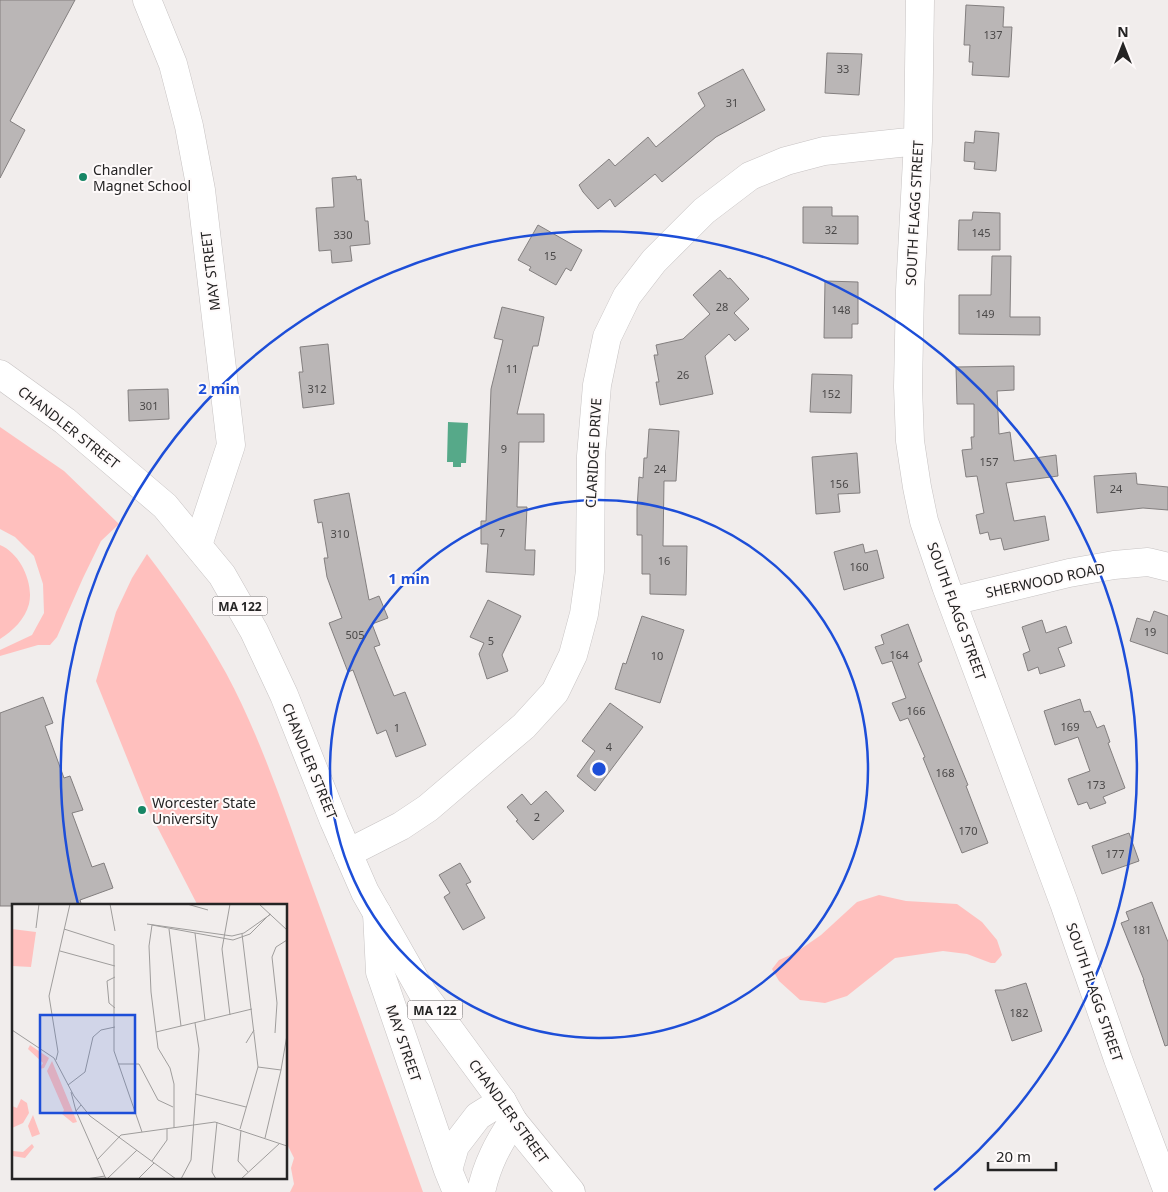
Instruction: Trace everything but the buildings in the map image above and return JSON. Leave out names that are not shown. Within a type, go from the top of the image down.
[{"type":"street","name":"MAY STREET","points":[[147,0],[173,64],[189,126],[201,190],[231,445],[198,545]]},
{"type":"street","name":"SOUTH FLAGG STREET","points":[[920,0],[918,141],[910,290],[908,377],[910,441],[924,520],[1057,884],[1118,1059],[1168,1192]]},
{"type":"street","name":"CLARIDGE DRIVE","points":[[348,853],[401,826],[428,808],[524,726],[555,692],[573,655],[584,614],[590,571],[591,456],[594,411],[597,385],[607,337],[627,296],[654,261],[704,211],[750,176],[786,161],[824,151],[918,141]]},
{"type":"street","name":"CHANDLER STREET","points":[[0,374],[65,421],[158,500],[177,519],[222,575],[254,632],[284,695],[365,892],[422,992],[508,1111],[570,1192]]},
{"type":"street","name":"SHERWOOD ROAD","points":[[953,601],[1069,573],[1114,565],[1148,562],[1168,567]]},
{"type":"street","name":"MAY STREET","points":[[377,913],[380,972],[453,1181]]},
{"type":"street","name":"MAY STREET","points":[[453,1181],[454,1146],[478,1116],[508,1111]]},
{"type":"street","points":[[481,1192],[485,1174],[508,1111]]},
{"type":"shaded area","points":[[448,422],[468,423],[466,463],[461,463],[461,467],[453,467],[453,462],[447,462]]},
{"type":"shaded area","points":[[0,427],[64,471],[119,524],[101,541],[57,637],[50,645],[38,645],[0,656],[0,650],[32,635],[44,613],[43,584],[34,556],[15,537],[0,529]]},
{"type":"shaded area","points":[[0,545],[14,555],[24,570],[30,596],[29,604],[21,620],[0,639]]},
{"type":"shaded area","points":[[147,554],[179,597],[208,642],[239,698],[262,750],[282,803],[423,1192],[290,1192],[294,1184],[291,1168],[294,1158],[288,1146],[288,904],[197,904],[146,805],[96,681],[116,612],[132,578]]},
{"type":"shaded area","points":[[879,895],[906,901],[957,904],[982,922],[997,940],[1002,955],[995,963],[967,954],[943,951],[895,958],[847,996],[825,1003],[800,1000],[779,981],[772,969],[779,960],[795,953],[821,935],[857,902]]},
{"type":"place","name":"Chandler Magnet School","points":[[83,177]]},
{"type":"place","name":"Worcester State University","points":[[142,810]]}]
